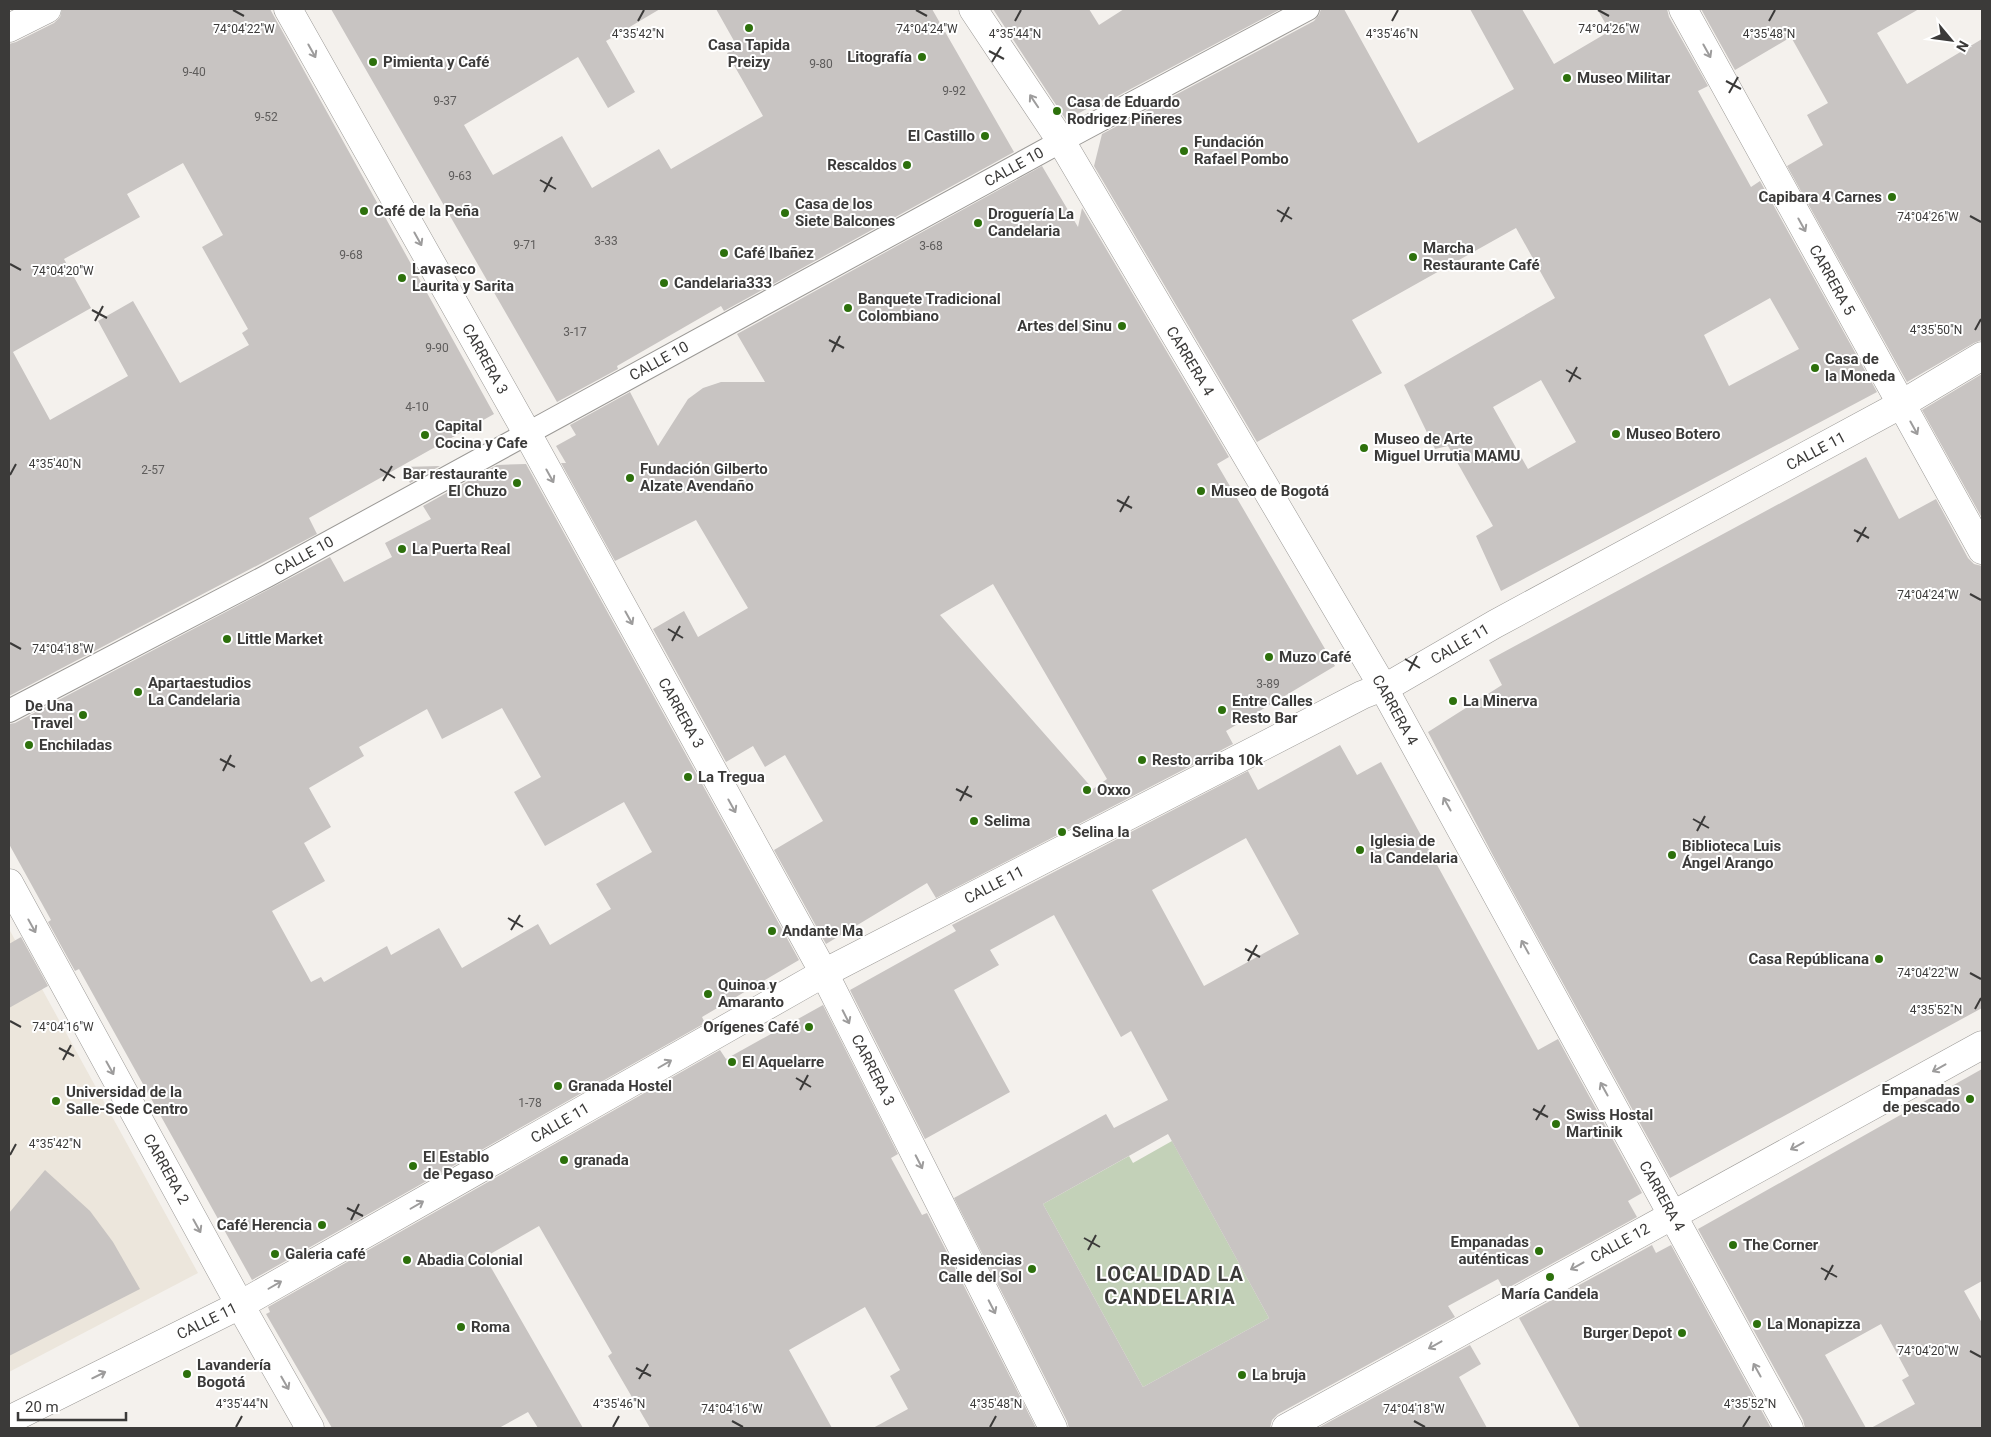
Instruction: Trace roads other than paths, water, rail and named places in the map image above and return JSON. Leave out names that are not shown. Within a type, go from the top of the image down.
[{"type":"street","points":[[9,28],[47,9]]},
{"type":"street","name":"CARRERA 3","points":[[288,9],[527,433],[824,973],[1053,1428]]},
{"type":"street","name":"CARRERA 4","points":[[973,9],[1061,141],[1382,687],[1788,1428]]},
{"type":"street","name":"CALLE 10","points":[[9,711],[267,576],[1061,141],[1308,9]]},
{"type":"street","name":"CARRERA 5","points":[[1683,9],[1900,405],[1982,550]]},
{"type":"street","name":"CALLE 11","points":[[9,1420],[240,1305],[824,973],[1362,695],[1395,682],[1495,624],[1900,405],[1982,356]]},
{"type":"street","name":"CARRERA 2","points":[[9,883],[240,1305],[310,1428]]},
{"type":"street","name":"CALLE 12","points":[[1286,1428],[1982,1045]]},
{"type":"place","name":"Casa Tapida Preizy","points":[[749,28]]},
{"type":"place","name":"Litografía","points":[[922,57]]},
{"type":"place","name":"Pimienta y Café","points":[[373,62]]},
{"type":"place","name":"Museo Militar","points":[[1567,78]]},
{"type":"place","name":"Casa de Eduardo Rodrigez Piñeres","points":[[1057,111]]},
{"type":"place","name":"El Castillo","points":[[985,136]]},
{"type":"place","name":"Fundación Rafael Pombo","points":[[1184,151]]},
{"type":"place","name":"Rescaldos","points":[[907,165]]},
{"type":"place","name":"Capibara 4 Carnes","points":[[1892,197]]},
{"type":"place","name":"Café de la Peña","points":[[364,211]]},
{"type":"place","name":"Casa de los Siete Balcones","points":[[785,213]]},
{"type":"place","name":"Droguería La Candelaria","points":[[978,223]]},
{"type":"place","name":"Café Ibañez","points":[[724,253]]},
{"type":"place","name":"Marcha Restaurante Café","points":[[1413,257]]},
{"type":"place","name":"Lavaseco Laurita y Sarita","points":[[402,278]]},
{"type":"place","name":"Candelaria333","points":[[664,283]]},
{"type":"place","name":"Banquete Tradicional Colombiano","points":[[848,308]]},
{"type":"place","name":"Artes del Sinu","points":[[1122,326]]},
{"type":"place","name":"Casa de la Moneda","points":[[1815,368]]},
{"type":"place","name":"Museo Botero","points":[[1616,434]]},
{"type":"place","name":"Capital Cocina y Cafe","points":[[425,435]]},
{"type":"place","name":"Museo de Arte Miguel Urrutia MAMU","points":[[1364,448]]},
{"type":"place","name":"Fundación Gilberto Alzate Avendaño","points":[[630,478]]},
{"type":"place","name":"Bar restaurante El Chuzo","points":[[517,483]]},
{"type":"place","name":"Museo de Bogotá","points":[[1201,491]]},
{"type":"place","name":"La Puerta Real","points":[[402,549]]},
{"type":"place","name":"Little Market","points":[[227,639]]},
{"type":"place","name":"Muzo Café","points":[[1269,657]]},
{"type":"place","name":"Apartaestudios La Candelaria","points":[[138,692]]},
{"type":"place","name":"La Minerva","points":[[1453,701]]},
{"type":"place","name":"Entre Calles Resto Bar","points":[[1222,710]]},
{"type":"place","name":"De Una Travel","points":[[83,715]]},
{"type":"place","name":"Enchiladas","points":[[29,745]]},
{"type":"place","name":"Resto arriba 10k","points":[[1142,760]]},
{"type":"place","name":"La Tregua","points":[[688,777]]},
{"type":"place","name":"Oxxo","points":[[1087,790]]},
{"type":"place","name":"Selima","points":[[974,821]]},
{"type":"place","name":"Selina la","points":[[1062,832]]},
{"type":"place","name":"Iglesia de la Candelaria","points":[[1360,850]]},
{"type":"place","name":"Biblioteca Luis Ángel Arango","points":[[1672,855]]},
{"type":"place","name":"Andante Ma","points":[[772,931]]},
{"type":"place","name":"Casa Repúblicana","points":[[1879,959]]},
{"type":"place","name":"Quinoa y Amaranto","points":[[708,994]]},
{"type":"place","name":"Orígenes Café","points":[[809,1027]]},
{"type":"place","name":"El Aquelarre","points":[[732,1062]]},
{"type":"place","name":"Granada Hostel","points":[[558,1086]]},
{"type":"place","name":"Empanadas de pescado","points":[[1970,1099]]},
{"type":"place","name":"Universidad de la Salle-Sede Centro","points":[[56,1101]]},
{"type":"place","name":"Swiss Hostal Martinik","points":[[1556,1124]]},
{"type":"place","name":"granada","points":[[564,1160]]},
{"type":"place","name":"El Establo de Pegaso","points":[[413,1166]]},
{"type":"place","name":"Café Herencia","points":[[322,1225]]},
{"type":"place","name":"The Corner","points":[[1733,1245]]},
{"type":"place","name":"Empanadas auténticas","points":[[1539,1251]]},
{"type":"place","name":"Galeria café","points":[[275,1254]]},
{"type":"place","name":"Abadia Colonial","points":[[407,1260]]},
{"type":"place","name":"Residencias Calle del Sol","points":[[1032,1269]]},
{"type":"place","name":"María Candela","points":[[1550,1277]]},
{"type":"place","name":"La Monapizza","points":[[1757,1324]]},
{"type":"place","name":"Roma","points":[[461,1327]]},
{"type":"place","name":"Burger Depot","points":[[1682,1333]]},
{"type":"place","name":"Lavandería Bogotá","points":[[187,1374]]},
{"type":"place","name":"La bruja","points":[[1242,1375]]},
{"type":"district","name":"LOCALIDAD LA CANDELARIA","points":[[1170,1286]]}]
